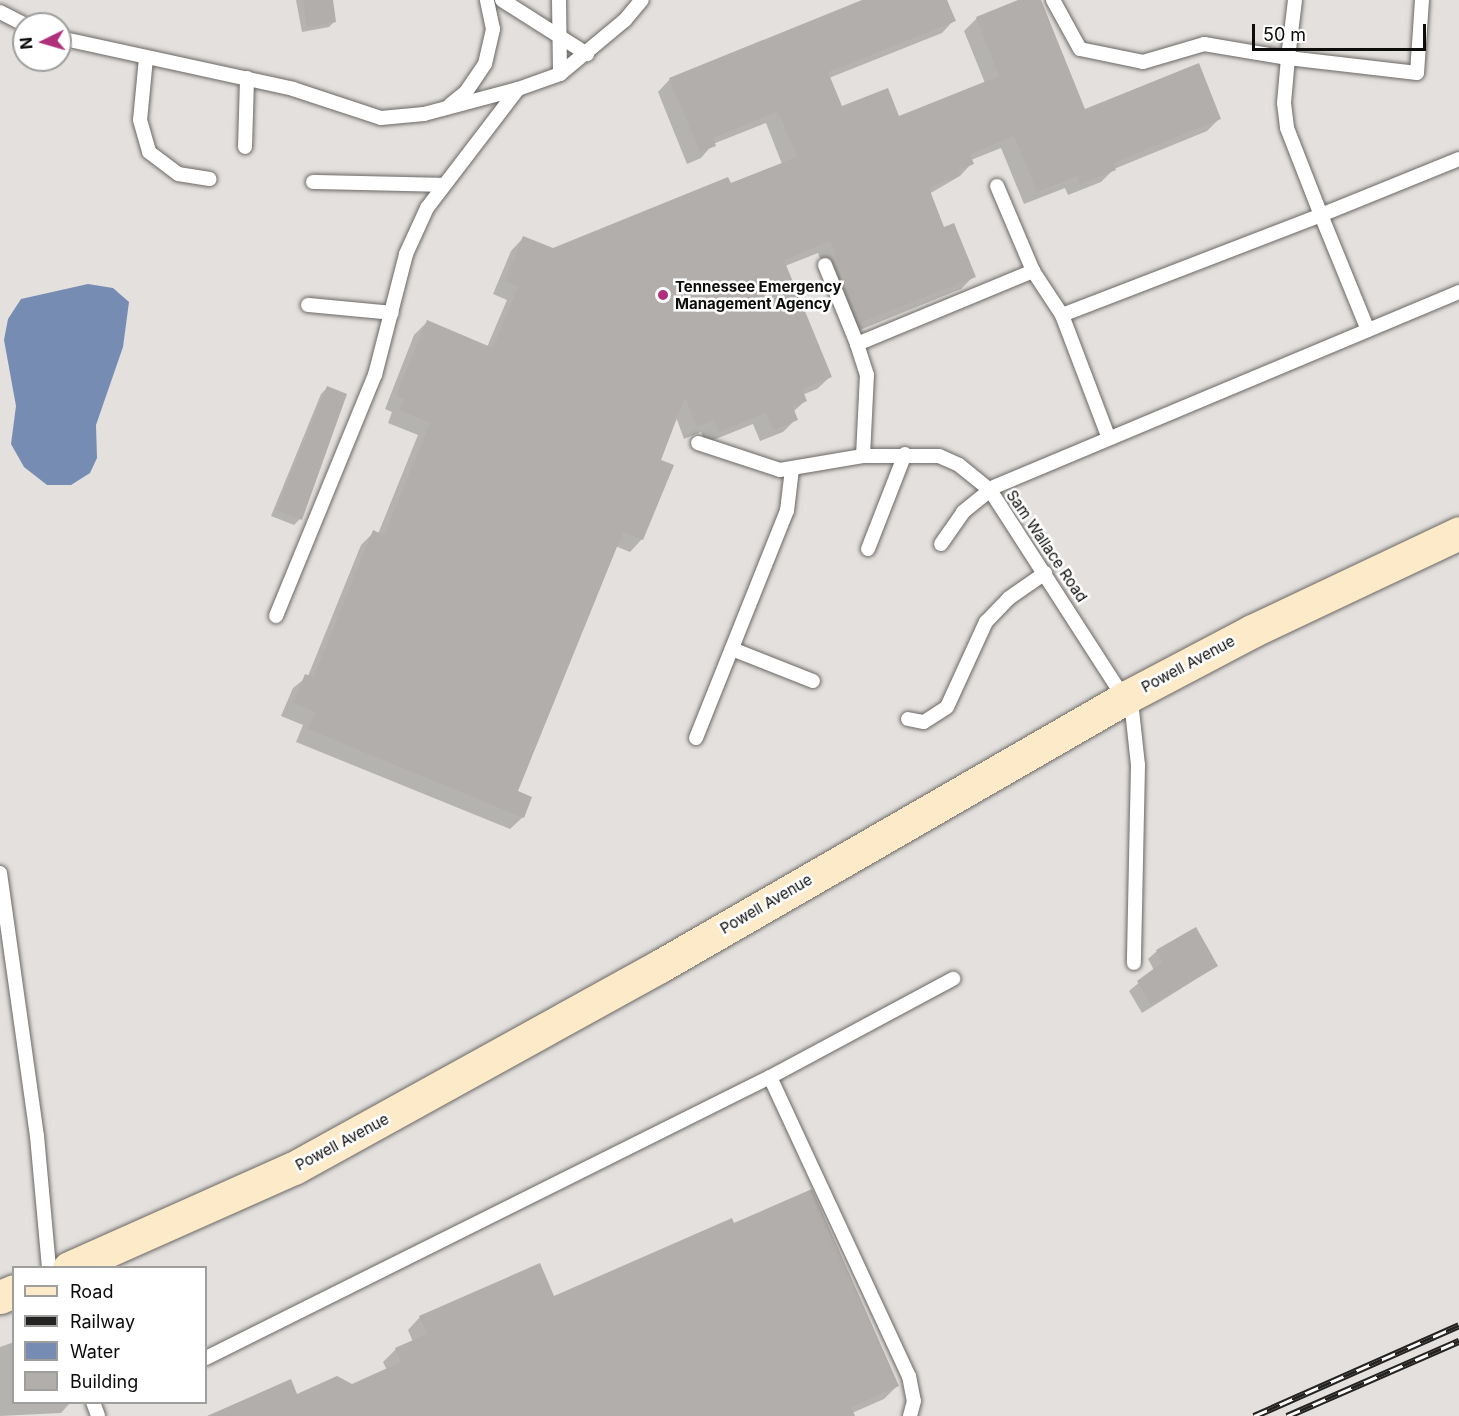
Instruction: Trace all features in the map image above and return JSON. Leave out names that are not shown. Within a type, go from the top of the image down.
[{"type":"main road","name":"Powell Avenue","points":[[75,1266],[117,1253],[294,1168],[402,1110],[1127,697],[1252,631],[1459,533]]},
{"type":"lane","points":[[447,108],[466,92],[486,64],[493,29],[487,0]]},
{"type":"lane","points":[[502,0],[587,54]]},
{"type":"lane","points":[[559,0],[560,74]]},
{"type":"lane","points":[[72,41],[247,78],[381,118],[447,108],[518,89],[560,74],[587,54],[642,0]]},
{"type":"lane","points":[[1053,0],[1080,49],[1143,62],[1204,44],[1288,58],[1417,73],[1422,0]]},
{"type":"lane","points":[[1295,0],[1284,103],[1287,128],[1368,330]]},
{"type":"lane","points":[[146,58],[140,120],[149,152],[178,174],[210,179]]},
{"type":"lane","points":[[245,147],[247,78]]},
{"type":"lane","points":[[276,616],[375,375],[406,254],[441,185],[518,89]]},
{"type":"lane","points":[[1062,315],[1459,159]]},
{"type":"lane","points":[[313,182],[441,185]]},
{"type":"lane","points":[[997,186],[1033,271],[1062,315],[1108,436]]},
{"type":"lane","points":[[825,265],[867,375],[863,456]]},
{"type":"lane","points":[[857,345],[1033,271]]},
{"type":"lane","points":[[941,544],[963,512],[990,489],[1108,436],[1459,292]]},
{"type":"lane","points":[[308,305],[392,312]]},
{"type":"lane","name":"Sam Wallace Road","points":[[698,443],[770,468],[792,469],[863,456],[905,454],[939,456],[960,465],[990,489],[1127,697],[1134,718],[1138,765],[1134,963]]},
{"type":"lane","points":[[868,549],[905,454]]},
{"type":"lane","points":[[696,738],[787,511],[792,469]]},
{"type":"lane","points":[[908,719],[924,722],[947,707],[986,622],[1009,598],[1045,573]]},
{"type":"lane","points":[[732,649],[813,681]]},
{"type":"lane","points":[[0,873],[37,1136],[49,1266]]},
{"type":"lane","points":[[207,1358],[770,1077],[953,979]]},
{"type":"lane","points":[[770,1077],[909,1376],[914,1401],[910,1416]]},
{"type":"water","points":[[88,284],[113,288],[129,302],[123,347],[96,425],[97,458],[90,473],[71,485],[47,485],[24,467],[11,444],[16,406],[4,340],[8,319],[21,299]]},
{"type":"building","points":[[303,0],[333,0],[336,22],[307,27]]},
{"type":"building","points":[[862,0],[947,0],[956,21],[828,72],[842,106],[888,88],[899,116],[999,76],[976,17],[1018,0],[1041,0],[1085,109],[1199,63],[1221,119],[1113,163],[1116,170],[1080,184],[1077,176],[1037,192],[1014,136],[970,154],[974,164],[959,170],[960,175],[929,188],[944,227],[954,223],[976,277],[862,322],[830,241],[784,260],[832,377],[802,389],[807,401],[793,407],[798,420],[773,430],[766,413],[718,432],[714,420],[697,427],[685,397],[661,460],[674,465],[643,540],[623,532],[518,791],[532,797],[524,818],[308,729],[315,712],[293,703],[305,674],[314,677],[373,530],[384,535],[430,423],[399,410],[404,399],[396,396],[427,320],[493,348],[518,287],[505,281],[523,236],[553,248],[728,177],[731,183],[797,157],[778,111],[713,138],[716,146],[700,152],[669,78]]},
{"type":"building","points":[[327,386],[347,394],[302,520],[276,510]]},
{"type":"building","points":[[1196,927],[1218,966],[1151,1005],[1137,981],[1163,962],[1156,950]]},
{"type":"building","points":[[812,1189],[899,1386],[851,1407],[855,1416],[207,1416],[291,1379],[297,1394],[337,1376],[352,1384],[401,1362],[395,1348],[427,1334],[419,1316],[540,1263],[554,1296],[732,1218],[734,1223]]},
{"type":"railway","points":[[1254,1416],[1459,1325]]},
{"type":"railway","points":[[1287,1416],[1459,1341]]},
{"type":"place","name":"Tennessee Emergency Management Agency","points":[[663,295]]}]
